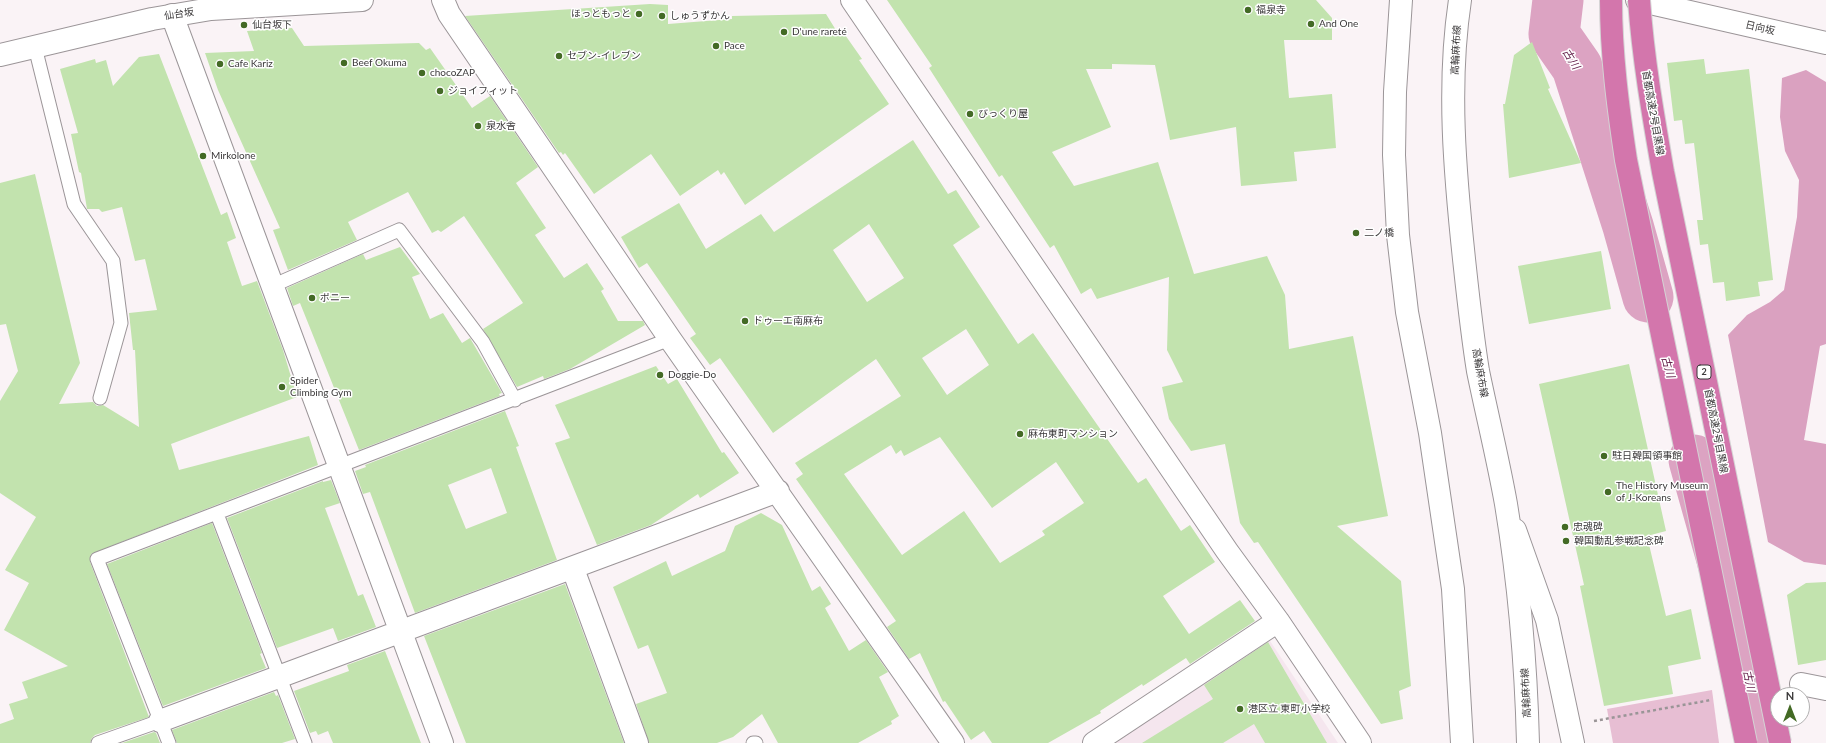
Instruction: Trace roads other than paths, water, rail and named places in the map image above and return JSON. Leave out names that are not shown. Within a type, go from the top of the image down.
[{"type":"highway","points":[[1611,0],[1611,23],[1616,90],[1626,160],[1746,743]]},
{"type":"highway","name":"首都高速2号目黒線","points":[[1638,0],[1649,92],[1662,165],[1780,743]]},
{"type":"street","name":"仙台坂","points":[[0,55],[172,15],[211,4],[362,0]]},
{"type":"street","points":[[443,0],[449,14],[670,339],[778,491],[953,743]]},
{"type":"street","points":[[852,0],[1227,551],[1278,621],[1360,743]]},
{"type":"street","points":[[1401,0],[1395,92],[1394,155],[1398,235],[1407,312],[1430,433],[1453,589],[1462,743]]},
{"type":"street","name":"高輪麻布線","points":[[1460,0],[1454,95],[1454,142],[1458,208],[1478,369],[1505,503],[1516,577],[1526,670],[1528,743]]},
{"type":"street","name":"日向坂","points":[[1638,0],[1826,44]]},
{"type":"street","points":[[172,15],[442,743]]},
{"type":"street","points":[[160,721],[573,569],[778,491]]},
{"type":"street","points":[[1505,503],[1547,620],[1573,743]]},
{"type":"street","points":[[573,569],[637,743]]},
{"type":"street","points":[[1094,743],[1278,621]]},
{"type":"street","points":[[1800,684],[1826,689]]},
{"type":"lane","points":[[35,47],[74,204],[113,261],[120,323],[100,398]]},
{"type":"lane","points":[[272,286],[399,230],[483,342],[515,400]]},
{"type":"lane","points":[[169,743],[97,559],[515,400],[670,339]]},
{"type":"lane","points":[[217,514],[305,743]]},
{"type":"lane","points":[[98,743],[160,721]]},
{"type":"waterway","name":"古川","points":[[1558,0],[1554,34],[1577,67],[1628,226],[1648,297]]},
{"type":"waterway","name":"古川","points":[[1694,460],[1725,570],[1762,743]]},
{"type":"place","name":"福泉寺","points":[[1248,10]]},
{"type":"place","name":"ほっともっと","points":[[639,14]]},
{"type":"place","name":"しゅうずかん","points":[[662,16]]},
{"type":"place","name":"And One","points":[[1311,24]]},
{"type":"place","name":"仙台坂下","points":[[244,25]]},
{"type":"place","name":"D'une rareté","points":[[784,32]]},
{"type":"place","name":"Pace","points":[[716,46]]},
{"type":"place","name":"セブン-イレブン","points":[[559,56]]},
{"type":"place","name":"Beef Okuma","points":[[344,63]]},
{"type":"place","name":"Cafe Kariz","points":[[220,64]]},
{"type":"place","name":"chocoZAP","points":[[422,73]]},
{"type":"place","name":"ジョイフィット","points":[[440,91]]},
{"type":"place","name":"びっくり屋","points":[[970,114]]},
{"type":"place","name":"泉水舎","points":[[478,126]]},
{"type":"place","name":"Mirkolone","points":[[203,156]]},
{"type":"place","name":"二ノ橋","points":[[1356,233]]},
{"type":"place","name":"ポニー","points":[[312,298]]},
{"type":"place","name":"ドゥーエ南麻布","points":[[745,321]]},
{"type":"place","name":"Doggie-Do","points":[[660,375]]},
{"type":"place","name":"Spider Climbing Gym","points":[[282,387]]},
{"type":"place","name":"麻布東町マンション","points":[[1020,434]]},
{"type":"place","name":"駐日韓国領事館","points":[[1604,456]]},
{"type":"place","name":"The History Museum of J-Koreans","points":[[1608,492]]},
{"type":"place","name":"忠魂碑","points":[[1565,527]]},
{"type":"place","name":"韓国動乱参戦記念碑","points":[[1566,541]]},
{"type":"place","name":"港区立 東町小学校","points":[[1240,709]]}]
